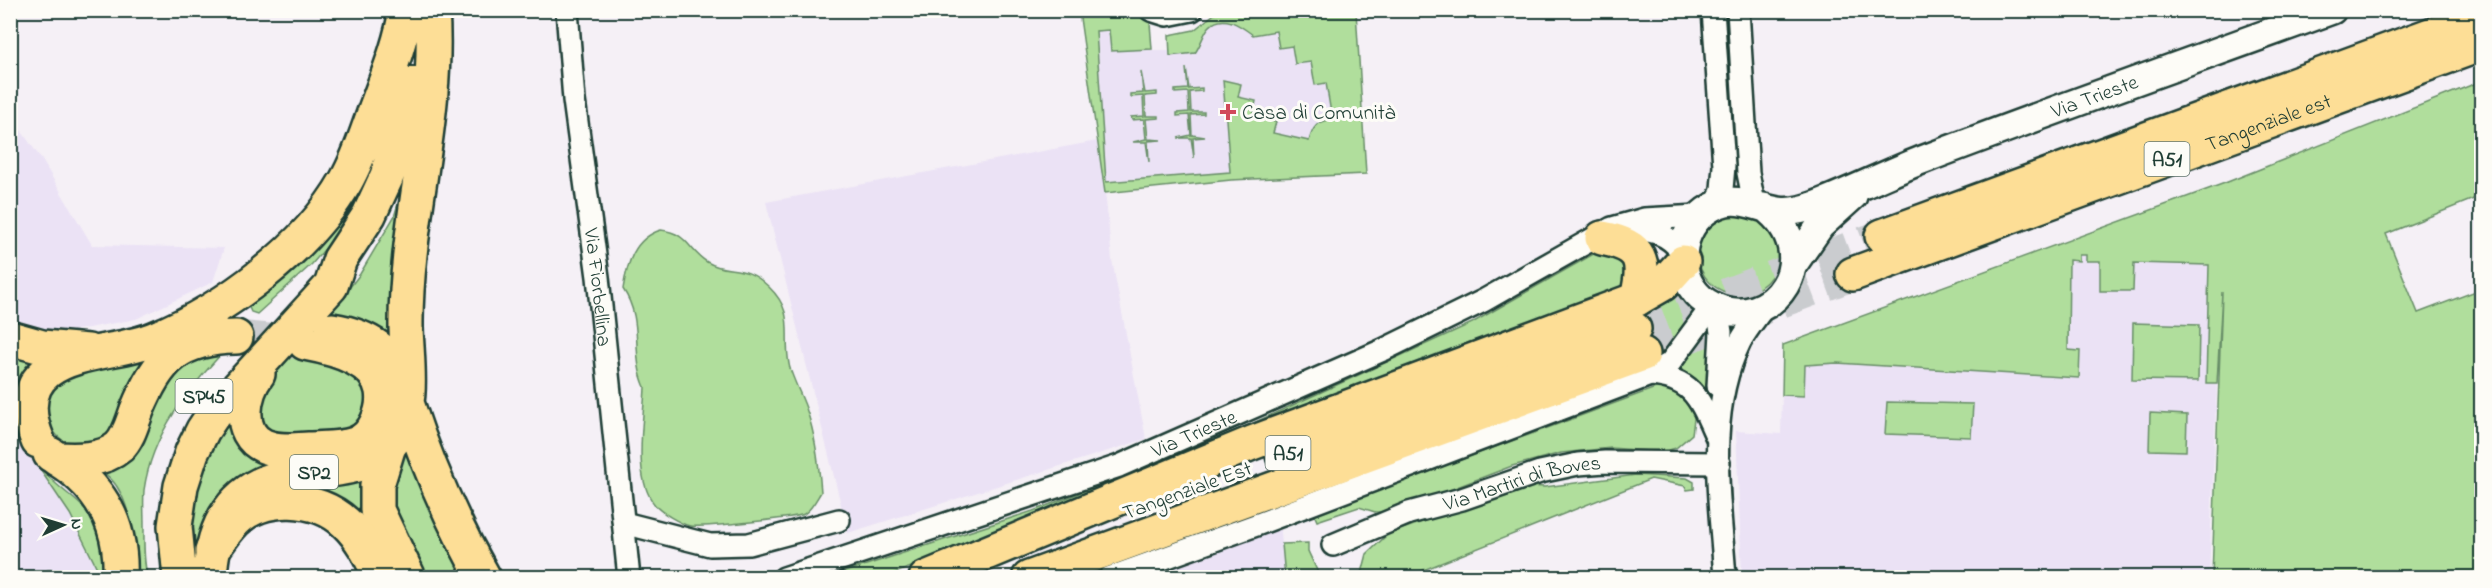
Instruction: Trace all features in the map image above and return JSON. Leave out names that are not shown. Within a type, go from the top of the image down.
[{"type":"main road","points":[[47,450],[31,413],[35,386],[45,373],[63,363],[135,346],[180,327],[265,273],[320,219],[346,181],[364,139],[395,52],[406,10]]},
{"type":"main road","name":"SP45","points":[[180,578],[175,526],[181,486],[192,452],[213,415],[312,327],[331,286],[340,259],[369,215],[393,159],[409,103],[423,10]]},
{"type":"main road","points":[[410,578],[376,510],[377,485],[389,446],[399,430],[407,396],[408,280],[413,215],[433,76],[432,10]]},
{"type":"main road","name":"Tangenziale est","points":[[1882,236],[2481,16]]},
{"type":"main road","name":"Tangenziale est","points":[[1853,274],[2481,44]]},
{"type":"main road","points":[[1594,241],[1625,242],[1638,255],[1641,269],[1641,339]]},
{"type":"main road","points":[[1641,339],[1663,284],[1682,257]]},
{"type":"main road","name":"SP45","points":[[160,578],[156,556],[155,511],[164,471],[183,424],[202,397],[318,276],[340,259]]},
{"type":"main road","points":[[47,450],[95,457],[114,450],[129,433],[149,382],[171,355],[195,341],[248,330],[214,322],[180,327]]},
{"type":"main road","points":[[312,327],[352,335],[378,346],[397,365],[441,493],[461,538],[484,578]]},
{"type":"main road","points":[[312,327],[357,360],[377,378],[381,388],[381,410],[372,431],[362,441],[345,447],[279,450],[263,446],[250,432],[246,423],[245,401],[255,378],[312,327]]},
{"type":"main road","points":[[10,338],[42,346],[101,353]]},
{"type":"main road","points":[[926,578],[1252,443],[1641,339]]},
{"type":"main road","name":"Tangenziale Est","points":[[943,578],[1641,339]]},
{"type":"main road","name":"Tangenziale Est","points":[[1029,578],[1641,339]]},
{"type":"main road","points":[[10,406],[47,450],[92,488],[112,519],[118,536],[120,578]]},
{"type":"main road","name":"SP2","points":[[211,564],[216,536],[233,504],[249,490],[281,476],[355,465],[372,459],[389,446]]},
{"type":"main road","points":[[211,564],[235,521],[245,513],[267,504],[308,503],[333,512],[347,523],[361,539],[381,578]]},
{"type":"street","name":"Via Fiorbellina","points":[[567,10],[574,100],[598,277],[624,523],[632,573]]},
{"type":"street","points":[[1151,10],[1167,15],[1192,10]]},
{"type":"street","points":[[1713,10],[1724,166],[1722,189],[1708,210],[1691,227],[1682,257],[1686,277],[1694,290],[1714,307],[1734,312],[1750,311],[1766,304]]},
{"type":"street","points":[[1738,10],[1748,173],[1759,205],[1778,217],[1788,231],[1793,248],[1793,265]]},
{"type":"street","name":"Via Trieste","points":[[784,578],[1119,466],[1383,350],[1483,301],[1594,241],[1612,228],[1644,219],[1708,210],[1729,201],[1759,205],[1779,211],[1795,211],[1862,187],[1920,161],[2332,10]]},
{"type":"street","name":"Via Trieste","points":[[1766,304],[1783,287],[1793,265],[1820,226],[1862,187]]},
{"type":"street","name":"Via Trieste","points":[[1594,241],[1650,230],[1673,240],[1682,257]]},
{"type":"street","points":[[1720,404],[1740,342],[1766,304]]},
{"type":"street","points":[[1641,339],[1670,363],[1714,307]]},
{"type":"street","points":[[1714,307],[1720,332],[1718,438],[1725,578]]},
{"type":"street","points":[[1641,339],[1670,376],[1689,387],[1703,405],[1718,438]]},
{"type":"street","points":[[1109,578],[1256,525],[1641,339]]},
{"type":"street","name":"Via Martiri di Boves","points":[[1333,545],[1409,513],[1462,499],[1540,472],[1605,462],[1719,463]]},
{"type":"street","points":[[624,523],[710,545],[749,544],[839,520]]},
{"type":"shaded area","points":[[1079,11],[1133,11],[1150,23],[1153,50],[1169,50],[1169,35],[1194,30],[1218,11],[1356,11],[1366,174],[1231,180],[1105,191],[1112,260],[1146,439],[848,533],[766,202],[1097,141]]},
{"type":"shaded area","points":[[10,115],[42,160],[92,245],[224,248],[213,282],[136,319],[46,336],[11,327]]},
{"type":"shaded area","points":[[2225,183],[2209,577],[1742,577],[1736,431],[1781,434],[1783,345]]},
{"type":"shaded area","points":[[10,423],[52,480],[76,498],[93,517],[106,577],[11,577]]},
{"type":"shaded area","points":[[1280,522],[1285,577],[1138,578]]},
{"type":"green space","points":[[1079,11],[1133,11],[1150,23],[1152,49],[1111,51],[1109,30],[1096,31],[1106,182],[1230,172],[1223,80],[1241,84],[1238,97],[1256,101],[1252,117],[1276,122],[1273,133],[1309,141],[1316,126],[1332,119],[1326,83],[1315,85],[1311,62],[1295,64],[1292,46],[1279,48],[1276,31],[1253,35],[1232,22],[1220,21],[1209,27],[1195,53],[1170,56],[1169,35],[1194,30],[1218,11],[1356,11],[1366,174],[1231,180],[1105,193]]},
{"type":"green space","points":[[1186,68],[1189,89],[1202,88],[1202,91],[1190,92],[1191,112],[1204,112],[1204,114],[1191,115],[1192,135],[1205,137],[1193,138],[1194,158],[1191,138],[1178,138],[1191,135],[1189,115],[1177,116],[1177,113],[1189,112],[1188,92],[1175,93],[1175,90],[1188,89]]},
{"type":"green space","points":[[1141,72],[1145,93],[1157,92],[1157,95],[1145,96],[1146,116],[1159,116],[1159,118],[1146,119],[1148,139],[1161,140],[1148,141],[1149,162],[1146,142],[1133,142],[1146,139],[1144,119],[1132,120],[1131,117],[1144,116],[1143,96],[1130,97],[1130,94],[1143,93]]},
{"type":"green space","points":[[2479,82],[2482,90],[2481,196],[2386,234],[2418,313],[2481,289],[2481,577],[2212,577],[2222,292],[2217,383],[2206,383],[2209,265],[2134,263],[2133,291],[2100,291],[2100,261],[2086,261],[2086,255],[2079,255],[2079,261],[2069,260],[2068,350],[2080,351],[2079,378],[1837,363],[1805,365],[1804,396],[1782,395],[1783,345],[2225,183]]},
{"type":"green space","points":[[418,137],[396,345],[326,318],[360,274],[394,217]]},
{"type":"green space","points":[[378,143],[375,170],[346,224],[312,264],[257,314],[251,312],[248,305]]},
{"type":"green space","points":[[1730,214],[1746,214],[1767,225],[1778,246],[1778,262],[1767,283],[1746,294],[1730,294],[1716,288],[1704,276],[1698,262],[1698,246],[1704,232],[1716,220]]},
{"type":"green space","points":[[661,230],[682,238],[701,257],[715,266],[752,274],[769,287],[783,306],[787,324],[789,364],[810,421],[819,472],[821,492],[812,507],[804,514],[711,526],[690,526],[661,511],[648,493],[641,464],[645,387],[638,362],[634,314],[623,289],[633,253],[644,239]]},
{"type":"green space","points":[[1616,248],[1636,282],[1027,525],[884,577],[826,578],[1033,511],[1225,436],[1472,323],[1597,252]]},
{"type":"green space","points":[[1677,287],[1699,308],[1667,352],[1654,365],[1636,315]]},
{"type":"green space","points":[[2133,323],[2199,325],[2198,381],[2132,380]]},
{"type":"green space","points":[[1711,324],[1707,392],[1705,394],[1677,371]]},
{"type":"green space","points":[[175,344],[115,440],[69,445],[53,430],[46,413],[45,398],[62,375]]},
{"type":"green space","points":[[10,348],[45,357],[15,401],[11,395]]},
{"type":"green space","points":[[227,348],[186,395],[155,449],[144,490],[144,553],[148,577],[134,577],[133,540],[128,512],[118,488],[111,479],[92,465],[173,367]]},
{"type":"green space","points":[[294,350],[343,362],[373,394],[358,431],[282,440],[260,423],[263,398],[268,382]]},
{"type":"green space","points":[[1661,386],[1684,393],[1695,412],[1692,434],[1676,448],[1662,452],[1611,448],[1561,453],[1512,466],[1392,512],[1375,512],[1359,507],[1317,521],[1314,514]]},
{"type":"green space","points":[[1887,402],[1973,404],[1971,437],[1885,434]]},
{"type":"green space","points":[[2150,413],[2187,415],[2186,451],[2149,450]]},
{"type":"green space","points":[[228,414],[282,463],[190,571],[187,538],[199,468]]},
{"type":"green space","points":[[409,438],[474,577],[420,577],[390,520],[386,485]]},
{"type":"green space","points":[[31,456],[47,475],[86,510],[96,523],[103,542],[105,577],[98,577],[97,568],[70,514]]},
{"type":"green space","points":[[376,466],[371,523],[276,489]]},
{"type":"green space","points":[[1636,475],[1687,478],[1694,482],[1694,489],[1687,490],[1685,486],[1651,479],[1406,577],[1361,577],[1367,554],[1388,534],[1526,486],[1545,487]]},
{"type":"green space","points":[[1308,543],[1308,551],[1320,577],[1285,577],[1282,544]]},
{"type":"green space","points":[[48,570],[56,570],[71,577],[32,577]]},
{"type":"tunnel","points":[[1634,329],[1882,236]]},
{"type":"tunnel","points":[[1643,354],[1853,274]]},
{"type":"tunnel","points":[[236,337],[305,343]]},
{"type":"place","name":"Casa di Comunità","points":[[1228,112]]}]
